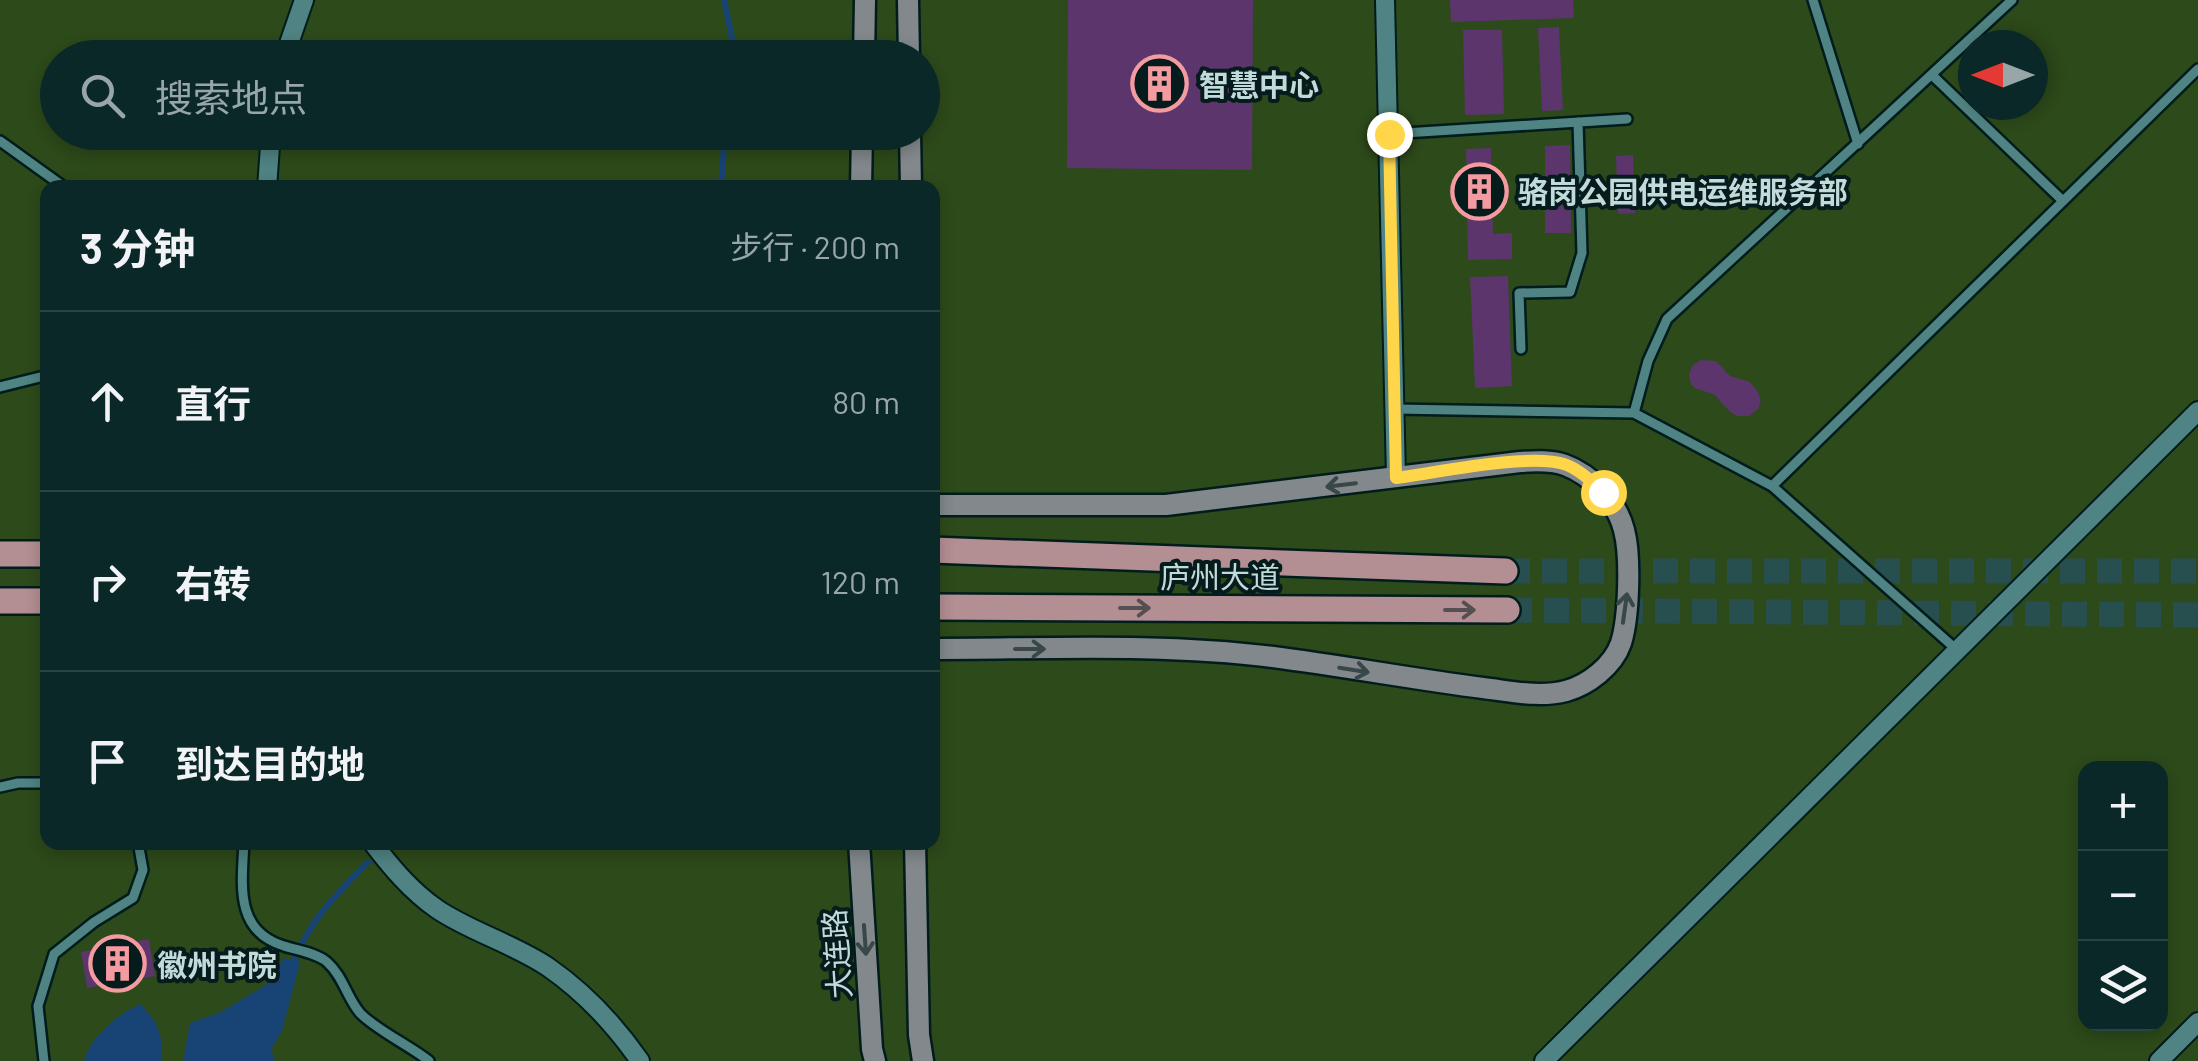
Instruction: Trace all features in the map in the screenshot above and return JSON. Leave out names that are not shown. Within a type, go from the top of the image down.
[{"type":"main road","points":[[864,40],[865,0]]},
{"type":"main road","points":[[908,0],[909,40]]},
{"type":"main road","points":[[861,180],[862,150]]},
{"type":"main road","points":[[910,150],[910,180]]},
{"type":"main road","points":[[940,504],[1166,505],[1542,461],[1563,464],[1586,476],[1617,512],[1624,530],[1628,594],[1620,644],[1610,661],[1580,687],[1542,695],[1272,657],[1163,648],[940,649]]},
{"type":"main road","name":"庐州大道","points":[[940,550],[1506,571]]},
{"type":"main road","points":[[0,554],[40,554]]},
{"type":"main road","points":[[0,601],[40,601]]},
{"type":"main road","name":"庐州大道","points":[[940,607],[1507,610]]},
{"type":"main road","name":"大连路","points":[[859,850],[874,1061]]},
{"type":"main road","points":[[915,850],[919,1035],[924,1061]]},
{"type":"street","points":[[290,40],[304,0]]},
{"type":"street","points":[[1385,0],[1396,478]]},
{"type":"street","points":[[268,180],[270,150]]},
{"type":"street","points":[[1544,1061],[2198,411]]},
{"type":"street","points":[[379,850],[409,886],[439,910],[547,966],[590,1000],[640,1061]]},
{"type":"street","points":[[2159,1061],[2198,1022]]},
{"type":"lane","points":[[1813,0],[1858,144]]},
{"type":"lane","points":[[1634,413],[1648,361],[1666,319],[2012,0]]},
{"type":"lane","points":[[1772,486],[2198,69]]},
{"type":"lane","points":[[1932,74],[2063,201]]},
{"type":"lane","points":[[1389,134],[1627,119]]},
{"type":"lane","points":[[1521,350],[1519,293],[1570,292],[1582,252],[1578,122]]},
{"type":"lane","points":[[0,141],[54,180]]},
{"type":"lane","points":[[0,387],[40,377]]},
{"type":"lane","points":[[1395,409],[1634,413],[1772,486],[1957,650]]},
{"type":"lane","points":[[0,788],[40,783]]},
{"type":"lane","points":[[44,1061],[38,1006],[54,954],[133,898],[143,870],[139,850]]},
{"type":"lane","points":[[244,850],[242,891],[246,912],[258,932],[272,942],[324,959],[368,1021],[429,1061]]},
{"type":"green space","points":[[0,0],[2198,0],[2198,1061],[0,1061]]},
{"type":"water","points":[[284,958],[300,962],[282,1031],[271,1050],[275,1061],[183,1061],[190,1023],[219,1013],[266,985]]},
{"type":"water","points":[[140,1004],[158,1029],[162,1061],[84,1061],[92,1043],[106,1027]]},
{"type":"building","name":"智慧中心","points":[[1068,0],[1253,0],[1252,170],[1067,168]]},
{"type":"building","points":[[1450,0],[1573,0],[1574,18],[1451,22]]},
{"type":"building","points":[[1559,27],[1563,110],[1542,111],[1538,28]]},
{"type":"building","points":[[1463,30],[1502,30],[1504,114],[1465,115]]},
{"type":"building","points":[[1570,145],[1571,233],[1545,233],[1545,146]]},
{"type":"building","name":"骆岗公园供电运维服务部","points":[[1491,148],[1493,234],[1512,233],[1512,259],[1468,260],[1466,149]]},
{"type":"building","points":[[1633,155],[1635,213],[1618,214],[1616,156]]},
{"type":"building","points":[[1508,276],[1512,386],[1475,388],[1470,277]]},
{"type":"building","points":[[1701,360],[1716,361],[1730,376],[1750,382],[1761,400],[1758,409],[1749,416],[1737,416],[1715,395],[1695,388],[1689,374]]},
{"type":"building","name":"徽州书院","points":[[149,939],[155,976],[87,988],[81,952]]},
{"type":"waterway","points":[[724,0],[732,40]]},
{"type":"waterway","points":[[722,180],[724,150]]},
{"type":"waterway","points":[[294,960],[317,919],[368,862]]},
{"type":"tunnel","points":[[1505,571],[2198,571]]},
{"type":"tunnel","points":[[1507,610],[2198,615]]},
{"type":"place","name":"智慧中心","points":[[1160,84]]},
{"type":"place","name":"骆岗公园供电运维服务部","points":[[1479,191]]},
{"type":"place","name":"徽州书院","points":[[118,964]]},
{"type":"route","points":[[1389,134],[1396,478],[1542,461],[1563,464],[1586,476],[1603,492]]}]
